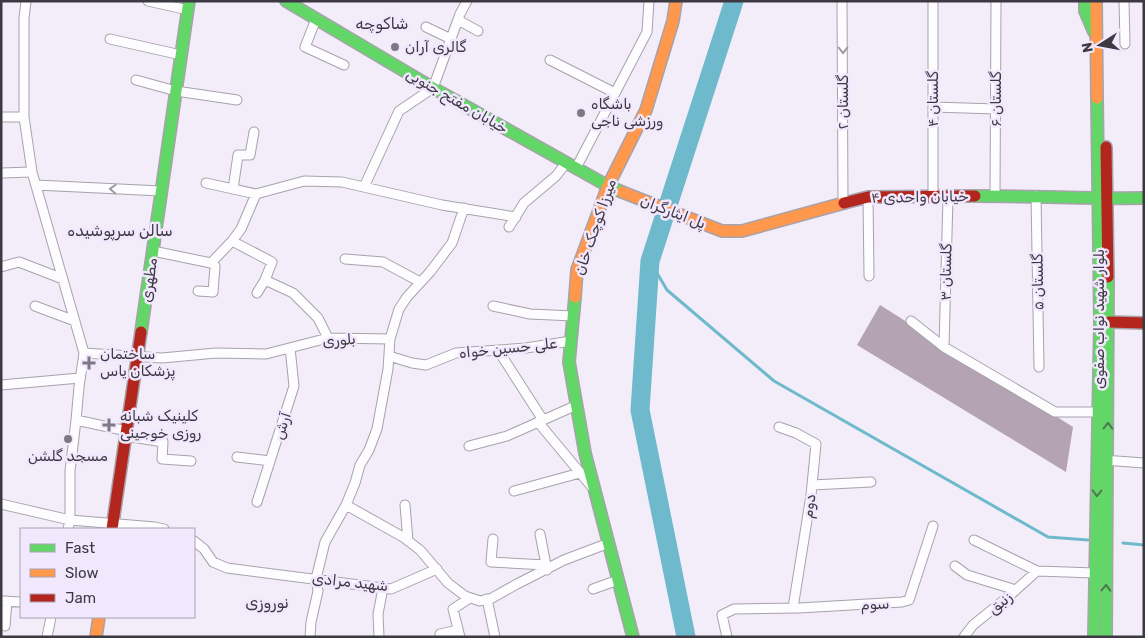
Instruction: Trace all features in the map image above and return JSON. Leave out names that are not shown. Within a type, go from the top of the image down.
[{"type":"main road","name":"خیابان مفتح جنوبی","points":[[286,1],[433,88],[608,186],[631,196]]},
{"type":"main road","name":"میرزا کوچک خان","points":[[633,637],[585,453],[569,362],[577,270],[608,186],[646,110],[673,21],[676,1]]},
{"type":"main road","points":[[1085,1],[1085,11],[1096,38]]},
{"type":"main road","name":"بلوار شهید نواب صفوی","points":[[1094,637],[1095,573],[1103,460],[1109,322],[1096,1]]},
{"type":"main road","name":"بلوار شهید نواب صفوی","points":[[1104,1],[1103,198],[1099,220],[1100,322],[1098,412],[1103,460],[1106,637]]},
{"type":"main road","name":"مطهری","points":[[113,526],[188,6]]},
{"type":"main road","name":"پل ایثارگران","points":[[631,196],[715,229]]},
{"type":"main road","name":"خیابان واحدی ۴","points":[[715,229],[730,232],[742,231],[868,197],[1036,196],[1144,198]]},
{"type":"main road","points":[[1069,198],[1086,205],[1099,220]]},
{"type":"main road","points":[[1109,322],[1144,323]]},
{"type":"main road","points":[[96,637],[99,618]]},
{"type":"street","points":[[26,1],[24,18],[24,117],[32,172],[84,353],[70,471],[70,520],[68,528]]},
{"type":"street","points":[[148,1],[188,6]]},
{"type":"street","points":[[364,187],[399,110],[433,88],[467,1]]},
{"type":"street","points":[[509,227],[524,203],[571,165],[615,93],[646,32],[649,1]]},
{"type":"street","name":"گلستان ۲","points":[[842,1],[843,204]]},
{"type":"street","name":"گلستان ۴","points":[[933,197],[934,1]]},
{"type":"street","name":"گلستان ۶","points":[[995,196],[996,1]]},
{"type":"street","points":[[1124,1],[1125,44]]},
{"type":"street","points":[[316,19],[305,47],[344,64]]},
{"type":"street","points":[[458,20],[478,31]]},
{"type":"street","points":[[426,27],[451,39]]},
{"type":"street","points":[[110,39],[181,55]]},
{"type":"street","points":[[550,60],[615,93]]},
{"type":"street","points":[[136,80],[176,91],[237,100]]},
{"type":"street","points":[[933,107],[996,109]]},
{"type":"street","points":[[1,117],[24,117]]},
{"type":"street","points":[[233,189],[238,154],[250,155],[254,132]]},
{"type":"street","points":[[1,173],[32,172]]},
{"type":"street","points":[[206,183],[256,194],[304,181],[342,182],[442,205],[516,217]]},
{"type":"street","points":[[36,185],[161,192]]},
{"type":"street","points":[[211,263],[232,241],[241,228],[256,194]]},
{"type":"street","name":"گلستان ۵","points":[[1036,196],[1039,367]]},
{"type":"street","points":[[868,197],[869,276]]},
{"type":"street","name":"گلستان ۳","points":[[944,347],[948,197]]},
{"type":"street","points":[[310,637],[311,622],[318,591],[316,579],[325,542],[346,505],[360,465],[369,450],[377,429],[389,356],[390,338],[399,310],[407,297],[452,243],[464,208]]},
{"type":"street","points":[[232,241],[272,262],[265,280],[257,292]]},
{"type":"street","points":[[153,251],[211,263],[215,266],[212,292],[198,291]]},
{"type":"street","points":[[345,259],[384,262],[420,282]]},
{"type":"street","points":[[1,267],[19,262],[63,279]]},
{"type":"street","points":[[265,280],[293,293],[318,318],[328,338]]},
{"type":"street","points":[[36,306],[75,321]]},
{"type":"street","points":[[494,306],[530,314],[573,316]]},
{"type":"street","points":[[911,321],[944,347],[1055,412],[1098,412]]},
{"type":"street","name":"بلوری","points":[[84,353],[137,358],[162,358],[216,353],[266,354],[328,338],[390,338]]},
{"type":"street","name":"علی حسین خواه","points":[[389,356],[426,365],[456,353],[526,348],[571,340]]},
{"type":"street","name":"آرش","points":[[257,502],[294,386],[290,348]]},
{"type":"street","points":[[498,350],[541,421],[595,491]]},
{"type":"street","points":[[1,385],[80,378]]},
{"type":"street","points":[[469,446],[507,436],[577,405]]},
{"type":"street","points":[[76,420],[163,442],[162,459],[191,461]]},
{"type":"street","name":"دوم","points":[[779,428],[796,433],[816,444],[812,485],[793,608]]},
{"type":"street","points":[[237,457],[270,461]]},
{"type":"street","points":[[1103,460],[1144,463]]},
{"type":"street","points":[[514,491],[580,473]]},
{"type":"street","points":[[812,485],[871,482]]},
{"type":"street","points":[[1,504],[70,520],[113,526],[155,526],[161,528]]},
{"type":"street","points":[[346,505],[408,540],[420,550],[448,583],[464,596],[480,601],[492,598],[564,560],[609,544]]},
{"type":"street","points":[[405,505],[408,540]]},
{"type":"street","name":"سوم","points":[[793,608],[902,602],[909,600],[933,526]]},
{"type":"street","points":[[540,534],[546,568]]},
{"type":"street","points":[[492,539],[490,562],[546,568]]},
{"type":"street","points":[[974,540],[1037,571],[1095,573]]},
{"type":"street","name":"شهید مرادی","points":[[195,543],[204,549],[213,562],[227,568],[391,589],[436,569]]},
{"type":"street","points":[[955,566],[967,575],[1016,590]]},
{"type":"street","name":"زنبق","points":[[964,637],[973,625],[1037,571]]},
{"type":"street","points":[[593,589],[618,580]]},
{"type":"street","points":[[379,637],[378,614],[383,588]]},
{"type":"street","points":[[440,634],[459,633],[453,610],[470,598]]},
{"type":"street","points":[[487,599],[495,637]]},
{"type":"street","points":[[5,626],[4,601],[20,602]]},
{"type":"street","points":[[727,637],[722,615],[734,609],[793,608]]},
{"type":"street","points":[[47,637],[51,618]]},
{"type":"building","points":[[880,305],[1073,427],[1066,472],[857,345]]},
{"type":"waterway","points":[[686,637],[640,410],[650,261],[734,1]]},
{"type":"waterway","points":[[650,261],[667,290],[774,381],[1048,537],[1088,540]]},
{"type":"waterway","points":[[1123,543],[1144,545]]},
{"type":"traffic: fast","points":[[141,332],[189,1]]},
{"type":"traffic: fast","points":[[286,1],[433,88],[622,192]]},
{"type":"traffic: fast","points":[[1085,1],[1085,11],[1094,32]]},
{"type":"traffic: fast","points":[[1094,637],[1100,322],[1097,98]]},
{"type":"traffic: fast","points":[[975,196],[1144,198]]},
{"type":"traffic: fast","points":[[1106,637],[1108,277]]},
{"type":"traffic: fast","points":[[575,297],[569,362],[585,453],[633,637]]},
{"type":"traffic: slow","points":[[575,297],[577,270],[608,186],[646,110],[673,21],[676,1]]},
{"type":"traffic: slow","points":[[1096,1],[1097,98]]},
{"type":"traffic: slow","points":[[622,192],[722,231],[742,231],[844,203]]},
{"type":"traffic: slow","points":[[96,637],[99,618]]},
{"type":"traffic: jam","points":[[1106,147],[1108,277]]},
{"type":"traffic: jam","points":[[844,203],[868,197],[975,196]]},
{"type":"traffic: jam","points":[[1109,322],[1144,323]]},
{"type":"traffic: jam","points":[[112,528],[141,332]]},
{"type":"place","name":"گالری آران","points":[[395,47]]},
{"type":"place","name":"باشگاه ورزشی ناجی","points":[[581,113]]},
{"type":"place","name":"ساختمان پزشکان یاس","points":[[89,363]]},
{"type":"place","name":"کلینیک شبانه روزی خوجینی","points":[[109,425]]},
{"type":"place","name":"مسجد گلشن","points":[[68,439]]},
{"type":"district","name":"شاکوچه","points":[[382,23]]},
{"type":"district","name":"سالن سرپوشیده","points":[[120,230]]},
{"type":"district","name":"نوروزی","points":[[267,602]]}]
